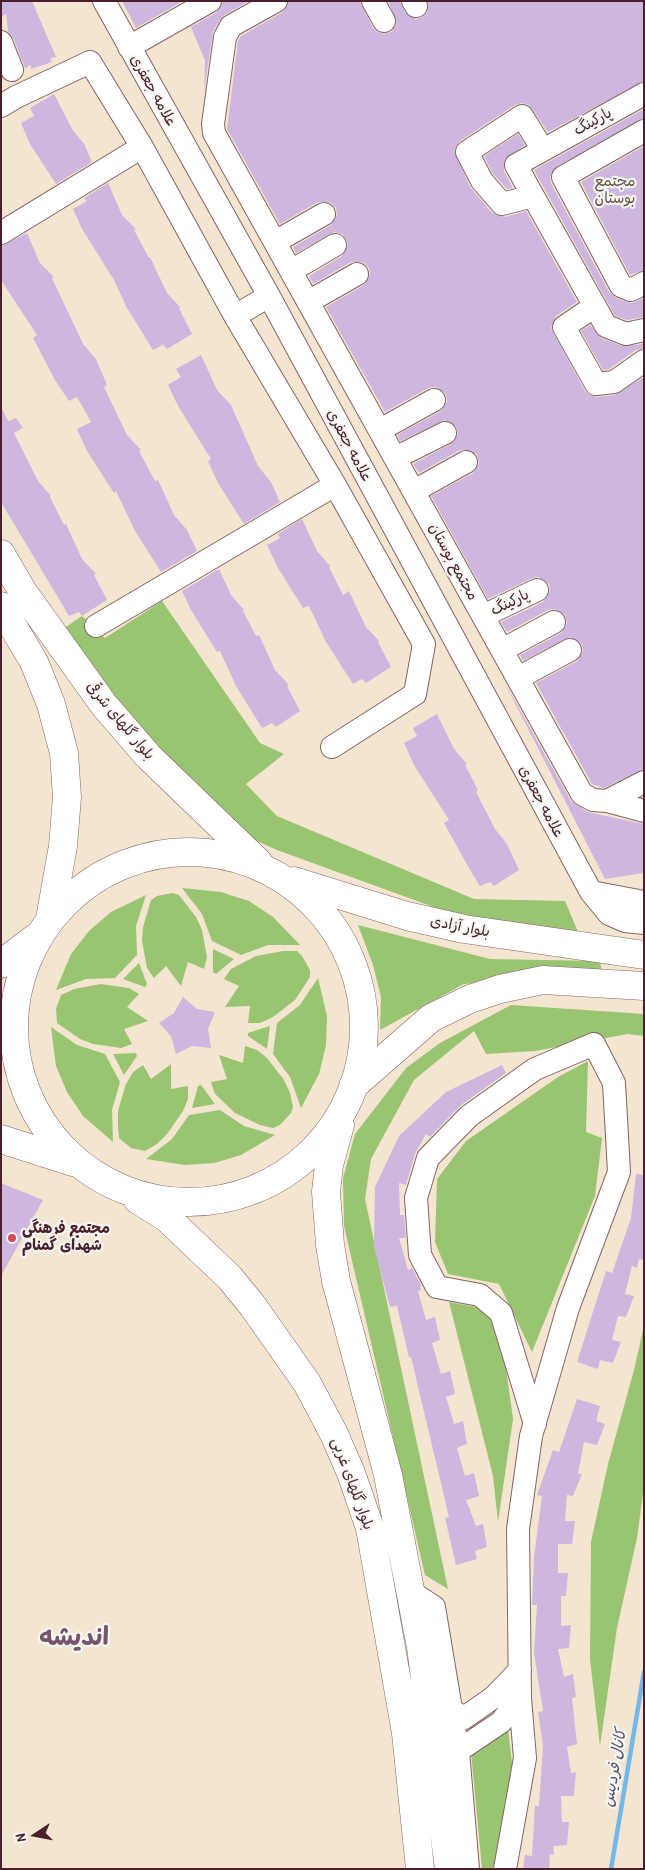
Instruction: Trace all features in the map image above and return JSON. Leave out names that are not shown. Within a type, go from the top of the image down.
[{"type":"main road","name":"بلوار گلهای شرقی","points":[[1,554],[22,592],[104,705],[148,756],[272,873]]},
{"type":"main road","points":[[1,606],[34,662],[51,704],[64,753],[66,806],[63,846],[45,927],[31,951],[19,985],[14,1021],[17,1058],[21,1076],[35,1110],[56,1140],[82,1165],[113,1185],[148,1197],[184,1202],[220,1199],[255,1189],[288,1172],[309,1154],[327,1134],[350,1094],[431,1018],[478,996],[500,989],[543,980],[644,986]]},
{"type":"main road","name":"بلوار آزادی","points":[[45,927],[76,893],[106,872],[131,861],[157,854],[194,851],[230,856],[272,873],[407,916],[464,930],[644,955]]},
{"type":"main road","name":"بلوار گلهای غربی","points":[[272,873],[309,900],[322,913],[338,935],[350,960],[360,995],[364,1032],[359,1068],[329,1165],[326,1192],[330,1245],[336,1281],[388,1475],[411,1592],[432,1725],[449,1869]]},
{"type":"main road","points":[[1,964],[45,927]]},
{"type":"main road","points":[[1,1139],[82,1165]]},
{"type":"main road","name":"بلوار گلهای غربی","points":[[113,1185],[167,1218],[230,1278],[290,1356],[308,1383],[334,1434],[370,1528],[406,1733],[420,1869]]},
{"type":"street","name":"علامه جعفری","points":[[104,1],[269,296],[591,892],[609,914],[625,921],[644,923]]},
{"type":"street","points":[[129,47],[210,1]]},
{"type":"street","name":"مجتمع بوستان","points":[[276,1],[231,26],[224,37],[212,124],[214,132],[582,794],[593,800],[607,801],[644,810]]},
{"type":"street","points":[[373,1],[384,21]]},
{"type":"street","points":[[1,42],[12,70]]},
{"type":"street","points":[[1,106],[90,62],[142,146],[234,316],[335,485],[424,644],[415,694],[332,747]]},
{"type":"street","name":"پارکینگ","points":[[533,196],[516,165],[644,94]]},
{"type":"street","points":[[543,150],[522,116],[467,152],[482,181],[502,204],[533,196],[606,326],[626,334],[644,330]]},
{"type":"street","points":[[644,131],[563,177],[621,286],[631,290],[644,283]]},
{"type":"street","points":[[1,233],[142,146]]},
{"type":"street","points":[[275,242],[324,214]]},
{"type":"street","points":[[291,271],[335,245]]},
{"type":"street","points":[[308,302],[357,274]]},
{"type":"street","points":[[234,316],[269,296]]},
{"type":"street","points":[[595,306],[564,326],[596,384],[614,382],[644,361]]},
{"type":"street","points":[[380,430],[434,400]]},
{"type":"street","points":[[395,458],[445,433]]},
{"type":"street","points":[[414,491],[466,462]]},
{"type":"street","points":[[96,626],[335,485]]},
{"type":"street","name":"پارکینگ","points":[[484,616],[537,590]]},
{"type":"street","points":[[502,650],[554,622]]},
{"type":"street","points":[[518,678],[570,650]]},
{"type":"street","points":[[607,801],[644,782]]},
{"type":"street","points":[[591,892],[644,902]]},
{"type":"street","points":[[505,1869],[525,1758],[520,1698],[518,1529],[535,1424],[568,1308],[619,1172],[614,1083],[594,1044],[535,1069],[469,1116],[428,1158],[416,1198],[420,1255],[437,1287],[480,1294],[500,1313],[535,1424]]},
{"type":"street","points":[[411,1592],[434,1607],[458,1750],[468,1869]]},
{"type":"street","points":[[450,1709],[464,1718],[494,1697],[520,1670]]},
{"type":"street","points":[[458,1750],[501,1722],[520,1698]]},
{"type":"green space","points":[[162,601],[260,743],[284,754],[246,784],[277,816],[474,899],[565,901],[578,932],[472,921],[277,850],[217,823],[60,631],[82,616],[105,638]]},
{"type":"green space","points":[[182,888],[221,892],[249,901],[273,917],[300,945],[268,945],[241,955],[212,941],[202,914]]},
{"type":"green space","points":[[172,893],[179,895],[196,917],[202,930],[207,957],[204,969],[188,962],[181,986],[166,966],[154,978],[147,968],[142,941],[143,927],[151,900],[157,896]]},
{"type":"green space","points":[[146,895],[136,926],[137,955],[115,978],[86,979],[56,990],[71,954],[89,931],[111,912]]},
{"type":"green space","points":[[358,925],[490,959],[600,961],[602,973],[464,984],[380,1030],[381,997],[373,965]]},
{"type":"green space","points":[[213,949],[234,959],[216,974],[213,972]]},
{"type":"green space","points":[[283,951],[297,951],[310,970],[310,977],[295,1000],[273,1017],[260,1023],[248,1023],[250,1006],[225,1007],[239,986],[224,979],[231,969],[256,956]]},
{"type":"green space","points":[[139,963],[147,984],[145,987],[123,979]]},
{"type":"green space","points":[[318,978],[327,1016],[326,1045],[319,1074],[301,1108],[290,1077],[273,1054],[277,1023],[300,1005]]},
{"type":"green space","points":[[101,984],[129,988],[139,994],[127,1007],[148,1021],[124,1029],[132,1044],[121,1048],[93,1044],[80,1039],[57,1023],[56,1009],[61,995],[74,989]]},
{"type":"green space","points":[[511,1005],[644,1014],[644,1036],[628,1034],[535,1051],[486,1054],[474,1031],[414,1080],[371,1159],[365,1199],[448,1589],[425,1575],[344,1226],[343,1178],[355,1134],[406,1068],[440,1043]]},
{"type":"green space","points":[[270,1026],[267,1049],[248,1036],[248,1033]]},
{"type":"green space","points":[[51,1027],[77,1045],[105,1054],[120,1082],[112,1110],[113,1142],[83,1116],[67,1092],[56,1066]]},
{"type":"green space","points":[[245,1046],[257,1050],[267,1058],[284,1080],[290,1093],[293,1107],[291,1113],[280,1125],[273,1128],[260,1125],[235,1113],[215,1094],[211,1082],[227,1079],[219,1055],[243,1063]]},
{"type":"green space","points":[[136,1053],[137,1056],[124,1075],[113,1054]]},
{"type":"green space","points":[[588,1061],[586,1132],[602,1138],[595,1196],[532,1352],[499,1284],[448,1274],[435,1242],[437,1179],[466,1141],[558,1077]]},
{"type":"green space","points":[[171,1064],[171,1089],[188,1086],[188,1099],[183,1111],[167,1134],[157,1144],[145,1151],[131,1148],[119,1138],[118,1111],[126,1084],[133,1072],[143,1065],[151,1079]]},
{"type":"green space","points":[[201,1085],[215,1104],[192,1108],[198,1086]]},
{"type":"green space","points":[[220,1110],[244,1126],[275,1135],[241,1155],[214,1163],[185,1165],[146,1159],[172,1139],[189,1115]]},
{"type":"green space","points":[[449,1302],[498,1311],[513,1419],[498,1522],[493,1476]]},
{"type":"green space","points":[[644,1326],[644,1485],[637,1538],[617,1628],[600,1746],[590,1659],[591,1542],[608,1464]]},
{"type":"green space","points":[[508,1729],[517,1804],[492,1869],[482,1869],[471,1752]]},
{"type":"building","points":[[1,1],[32,1],[56,57],[50,58],[52,62],[31,69],[31,65],[25,68],[13,37],[8,31],[6,14],[1,17]]},
{"type":"building","points":[[122,1],[183,1],[136,28]]},
{"type":"building","points":[[223,1],[249,1],[224,15],[213,31],[204,92],[205,61],[191,27],[217,12]]},
{"type":"building","name":"مجتمع بوستان","points":[[289,1],[360,1],[373,28],[384,34],[391,32],[397,22],[388,1],[400,1],[405,13],[416,19],[427,13],[428,1],[644,1],[644,81],[548,132],[529,105],[522,103],[515,105],[460,141],[454,151],[470,187],[492,213],[505,217],[526,211],[577,302],[556,316],[551,328],[585,391],[597,397],[615,395],[644,377],[644,769],[604,788],[592,784],[536,683],[577,661],[583,651],[581,643],[570,637],[523,661],[520,655],[561,633],[567,623],[565,615],[555,609],[548,610],[507,632],[501,622],[543,602],[550,591],[549,584],[538,577],[532,578],[488,599],[431,496],[473,473],[479,463],[477,455],[472,451],[460,450],[419,473],[413,464],[451,444],[458,434],[456,427],[445,420],[400,441],[397,435],[441,411],[447,401],[445,393],[435,387],[428,388],[385,412],[326,307],[364,285],[370,275],[369,268],[363,262],[351,262],[313,284],[309,276],[342,256],[348,245],[346,239],[342,234],[334,232],[296,253],[293,247],[331,225],[337,215],[336,208],[330,202],[318,202],[280,224],[227,129],[238,41],[241,36],[283,12]]},
{"type":"building","points":[[54,94],[72,129],[84,144],[92,162],[56,184],[30,144],[21,123],[34,116],[30,108]]},
{"type":"building","points":[[644,109],[644,118],[557,166],[550,176],[551,183],[609,292],[616,298],[632,303],[644,298],[644,317],[627,320],[615,316],[534,170]]},
{"type":"building","points":[[518,134],[525,145],[505,159],[504,171],[513,188],[507,189],[493,174],[484,156]]},
{"type":"building","name":"مجتمع بوستان","points":[[644,146],[644,270],[630,275],[581,182]]},
{"type":"building","points":[[108,183],[122,215],[136,229],[134,230],[150,257],[167,293],[180,307],[192,334],[167,349],[163,345],[153,350],[127,308],[114,280],[82,229],[73,209],[87,201],[84,198]]},
{"type":"building","points":[[27,233],[40,263],[54,277],[52,278],[83,344],[96,359],[107,385],[104,387],[127,435],[141,450],[139,451],[155,481],[158,480],[174,515],[187,530],[197,551],[161,572],[135,531],[116,491],[114,493],[87,451],[77,429],[91,422],[77,397],[69,401],[55,380],[33,338],[37,335],[1,280],[1,246]]},
{"type":"building","points":[[590,325],[601,338],[622,346],[644,344],[644,348],[636,350],[609,369],[603,370],[581,331]]},
{"type":"building","points":[[201,355],[217,390],[231,405],[258,466],[271,482],[280,502],[244,524],[218,483],[208,461],[211,459],[178,406],[168,385],[181,377],[176,369]]},
{"type":"building","points":[[1,407],[8,421],[16,418],[23,428],[14,433],[38,481],[51,496],[82,559],[96,574],[94,575],[107,600],[82,616],[79,612],[69,616],[1,502]]},
{"type":"building","points":[[302,519],[317,551],[330,566],[343,595],[349,591],[366,627],[379,641],[391,667],[366,683],[362,679],[353,684],[326,642],[309,606],[303,608],[278,568],[267,545],[280,538],[278,534]]},
{"type":"building","points":[[219,569],[231,595],[244,610],[256,636],[259,635],[275,670],[289,685],[287,686],[300,711],[276,727],[272,723],[262,728],[236,686],[220,651],[217,652],[191,610],[182,591]]},
{"type":"building","points":[[501,676],[571,801],[587,812],[644,824],[644,873],[605,879]]},
{"type":"building","points":[[437,714],[454,749],[467,764],[465,765],[478,790],[476,792],[495,829],[507,844],[519,870],[494,886],[490,882],[480,886],[444,823],[449,820],[414,765],[404,743],[417,736],[413,728]]},
{"type":"building","points":[[183,997],[197,1009],[215,1012],[208,1029],[211,1048],[192,1046],[176,1054],[171,1036],[159,1023],[174,1013]]},
{"type":"building","points":[[502,1065],[506,1073],[461,1105],[430,1137],[426,1134],[415,1154],[406,1185],[399,1183],[400,1215],[404,1215],[406,1238],[399,1238],[408,1270],[412,1268],[420,1283],[421,1290],[418,1291],[426,1320],[435,1317],[440,1340],[432,1343],[441,1374],[450,1371],[455,1394],[446,1397],[454,1424],[463,1421],[467,1444],[457,1448],[465,1476],[474,1473],[479,1496],[466,1500],[476,1526],[483,1524],[487,1547],[475,1551],[477,1559],[456,1565],[445,1518],[449,1517],[411,1357],[409,1358],[397,1306],[390,1307],[374,1247],[375,1187],[399,1136],[446,1092]]},
{"type":"building","points":[[636,1174],[644,1175],[644,1260],[639,1259],[637,1268],[632,1266],[625,1294],[634,1296],[626,1317],[618,1316],[612,1340],[621,1342],[613,1363],[600,1360],[598,1369],[577,1362],[606,1271],[612,1273],[631,1218]]},
{"type":"building","name":"مجتمع فرهنگی شهدای گمنام","points":[[1,1183],[43,1200],[1,1276]]},
{"type":"building","points":[[577,1399],[600,1406],[596,1421],[605,1424],[597,1445],[584,1442],[578,1474],[582,1474],[573,1496],[567,1495],[565,1521],[575,1521],[572,1544],[558,1544],[558,1573],[568,1573],[566,1596],[561,1596],[561,1626],[571,1625],[569,1648],[558,1649],[564,1677],[573,1674],[576,1697],[572,1698],[577,1744],[567,1747],[571,1773],[576,1772],[574,1796],[561,1796],[562,1822],[569,1822],[567,1845],[553,1846],[554,1855],[550,1854],[549,1869],[523,1869],[525,1855],[532,1856],[535,1806],[539,1806],[543,1746],[538,1712],[543,1711],[534,1653],[537,1605],[532,1605],[534,1557],[542,1496],[537,1495],[553,1450],[559,1452]]},
{"type":"waterway","name":"کانال فردیس","points":[[611,1869],[644,1672]]},
{"type":"place","name":"مجتمع فرهنگی شهدای گمنام","points":[[12,1238]]},
{"type":"district","name":"اندیشه","points":[[74,1638]]}]
